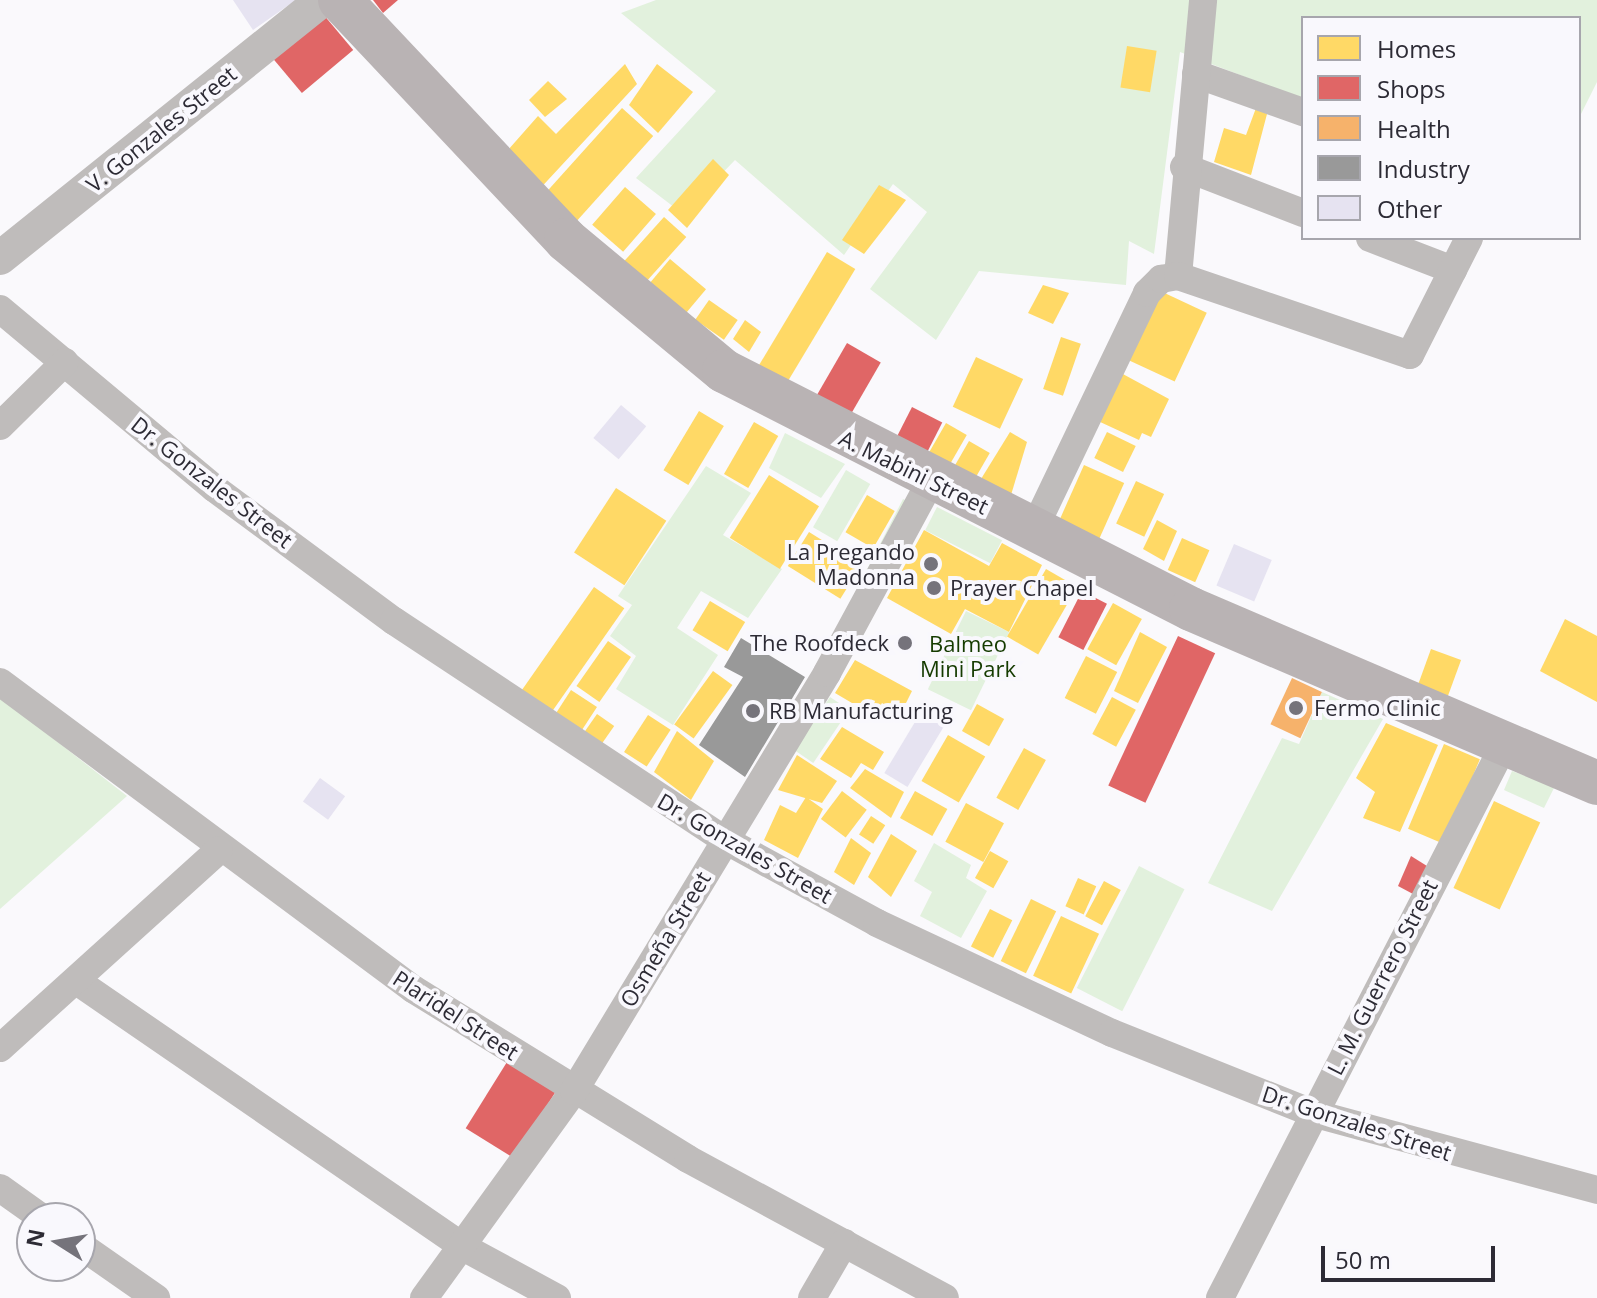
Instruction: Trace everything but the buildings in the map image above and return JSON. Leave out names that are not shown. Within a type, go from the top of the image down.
[{"type":"main road","name":"A. Mabini Street","points":[[340,0],[487,163],[647,313],[724,371],[931,481],[1034,529],[1191,609],[1597,783]]},
{"type":"street","name":"V. Gonzales Street","points":[[0,258],[322,0]]},
{"type":"street","points":[[1178,276],[1184,167],[1203,0]]},
{"type":"street","points":[[1196,74],[1301,111]]},
{"type":"street","points":[[1184,167],[1301,212]]},
{"type":"street","points":[[1375,240],[1453,270]]},
{"type":"street","points":[[1034,529],[1147,293],[1161,279],[1178,276],[1410,355],[1468,240]]},
{"type":"street","name":"Dr. Gonzales Street","points":[[0,309],[214,488],[443,656],[725,840],[987,976],[1312,1113],[1597,1190]]},
{"type":"street","points":[[0,426],[65,362]]},
{"type":"street","name":"Osmeña Street","points":[[424,1298],[574,1091],[725,840],[931,481]]},
{"type":"street","name":"Plaridel Street","points":[[0,682],[219,850],[413,989],[574,1091],[945,1298]]},
{"type":"street","name":"L. M. Guerrero Street","points":[[1220,1298],[1312,1113],[1505,743]]},
{"type":"street","points":[[0,1048],[78,982],[219,850]]},
{"type":"street","points":[[78,982],[463,1247],[557,1298]]},
{"type":"street","points":[[0,1188],[20,1202]]},
{"type":"street","points":[[812,1298],[844,1243]]},
{"type":"street","points":[[96,1256],[156,1298]]},
{"type":"green space","points":[[656,0],[1597,0],[1597,82],[1581,114],[1581,16],[1301,16],[1301,98],[1180,52],[1154,254],[1129,241],[1126,285],[979,271],[936,340],[870,289],[927,212],[893,184],[844,255],[735,160],[683,214],[636,178],[716,91],[621,13]]},
{"type":"green space","points":[[785,433],[845,464],[821,498],[769,468]]},
{"type":"green space","points":[[706,466],[751,493],[723,535],[782,569],[748,618],[701,591],[677,628],[718,655],[673,725],[616,689],[636,656],[610,636],[632,605],[618,596]]},
{"type":"green space","points":[[846,470],[870,484],[837,541],[813,527]]},
{"type":"green space","points":[[903,499],[915,505],[862,608],[850,602]]},
{"type":"green space","points":[[937,507],[1002,540],[990,563],[925,530]]},
{"type":"green space","name":"Balmeo Mini Park","points":[[966,611],[1009,632],[971,710],[928,689]]},
{"type":"green space","points":[[1322,692],[1383,719],[1272,911],[1208,883],[1282,738],[1299,744]]},
{"type":"green space","points":[[0,697],[127,796],[0,909]]},
{"type":"green space","points":[[830,697],[849,710],[813,763],[794,750]]},
{"type":"green space","points":[[1512,771],[1555,786],[1544,808],[1504,790]]},
{"type":"green space","points":[[934,843],[971,865],[966,878],[987,891],[961,938],[920,916],[932,892],[914,881]]},
{"type":"green space","points":[[1139,866],[1184,889],[1122,1011],[1077,988]]},
{"type":"place","name":"La Pregando Madonna","points":[[931,564]]},
{"type":"place","name":"Prayer Chapel","points":[[934,588]]},
{"type":"place","name":"The Roofdeck","points":[[905,643]]},
{"type":"place","name":"Fermo Clinic","points":[[1296,708]]},
{"type":"place","name":"RB Manufacturing","points":[[753,711]]}]
